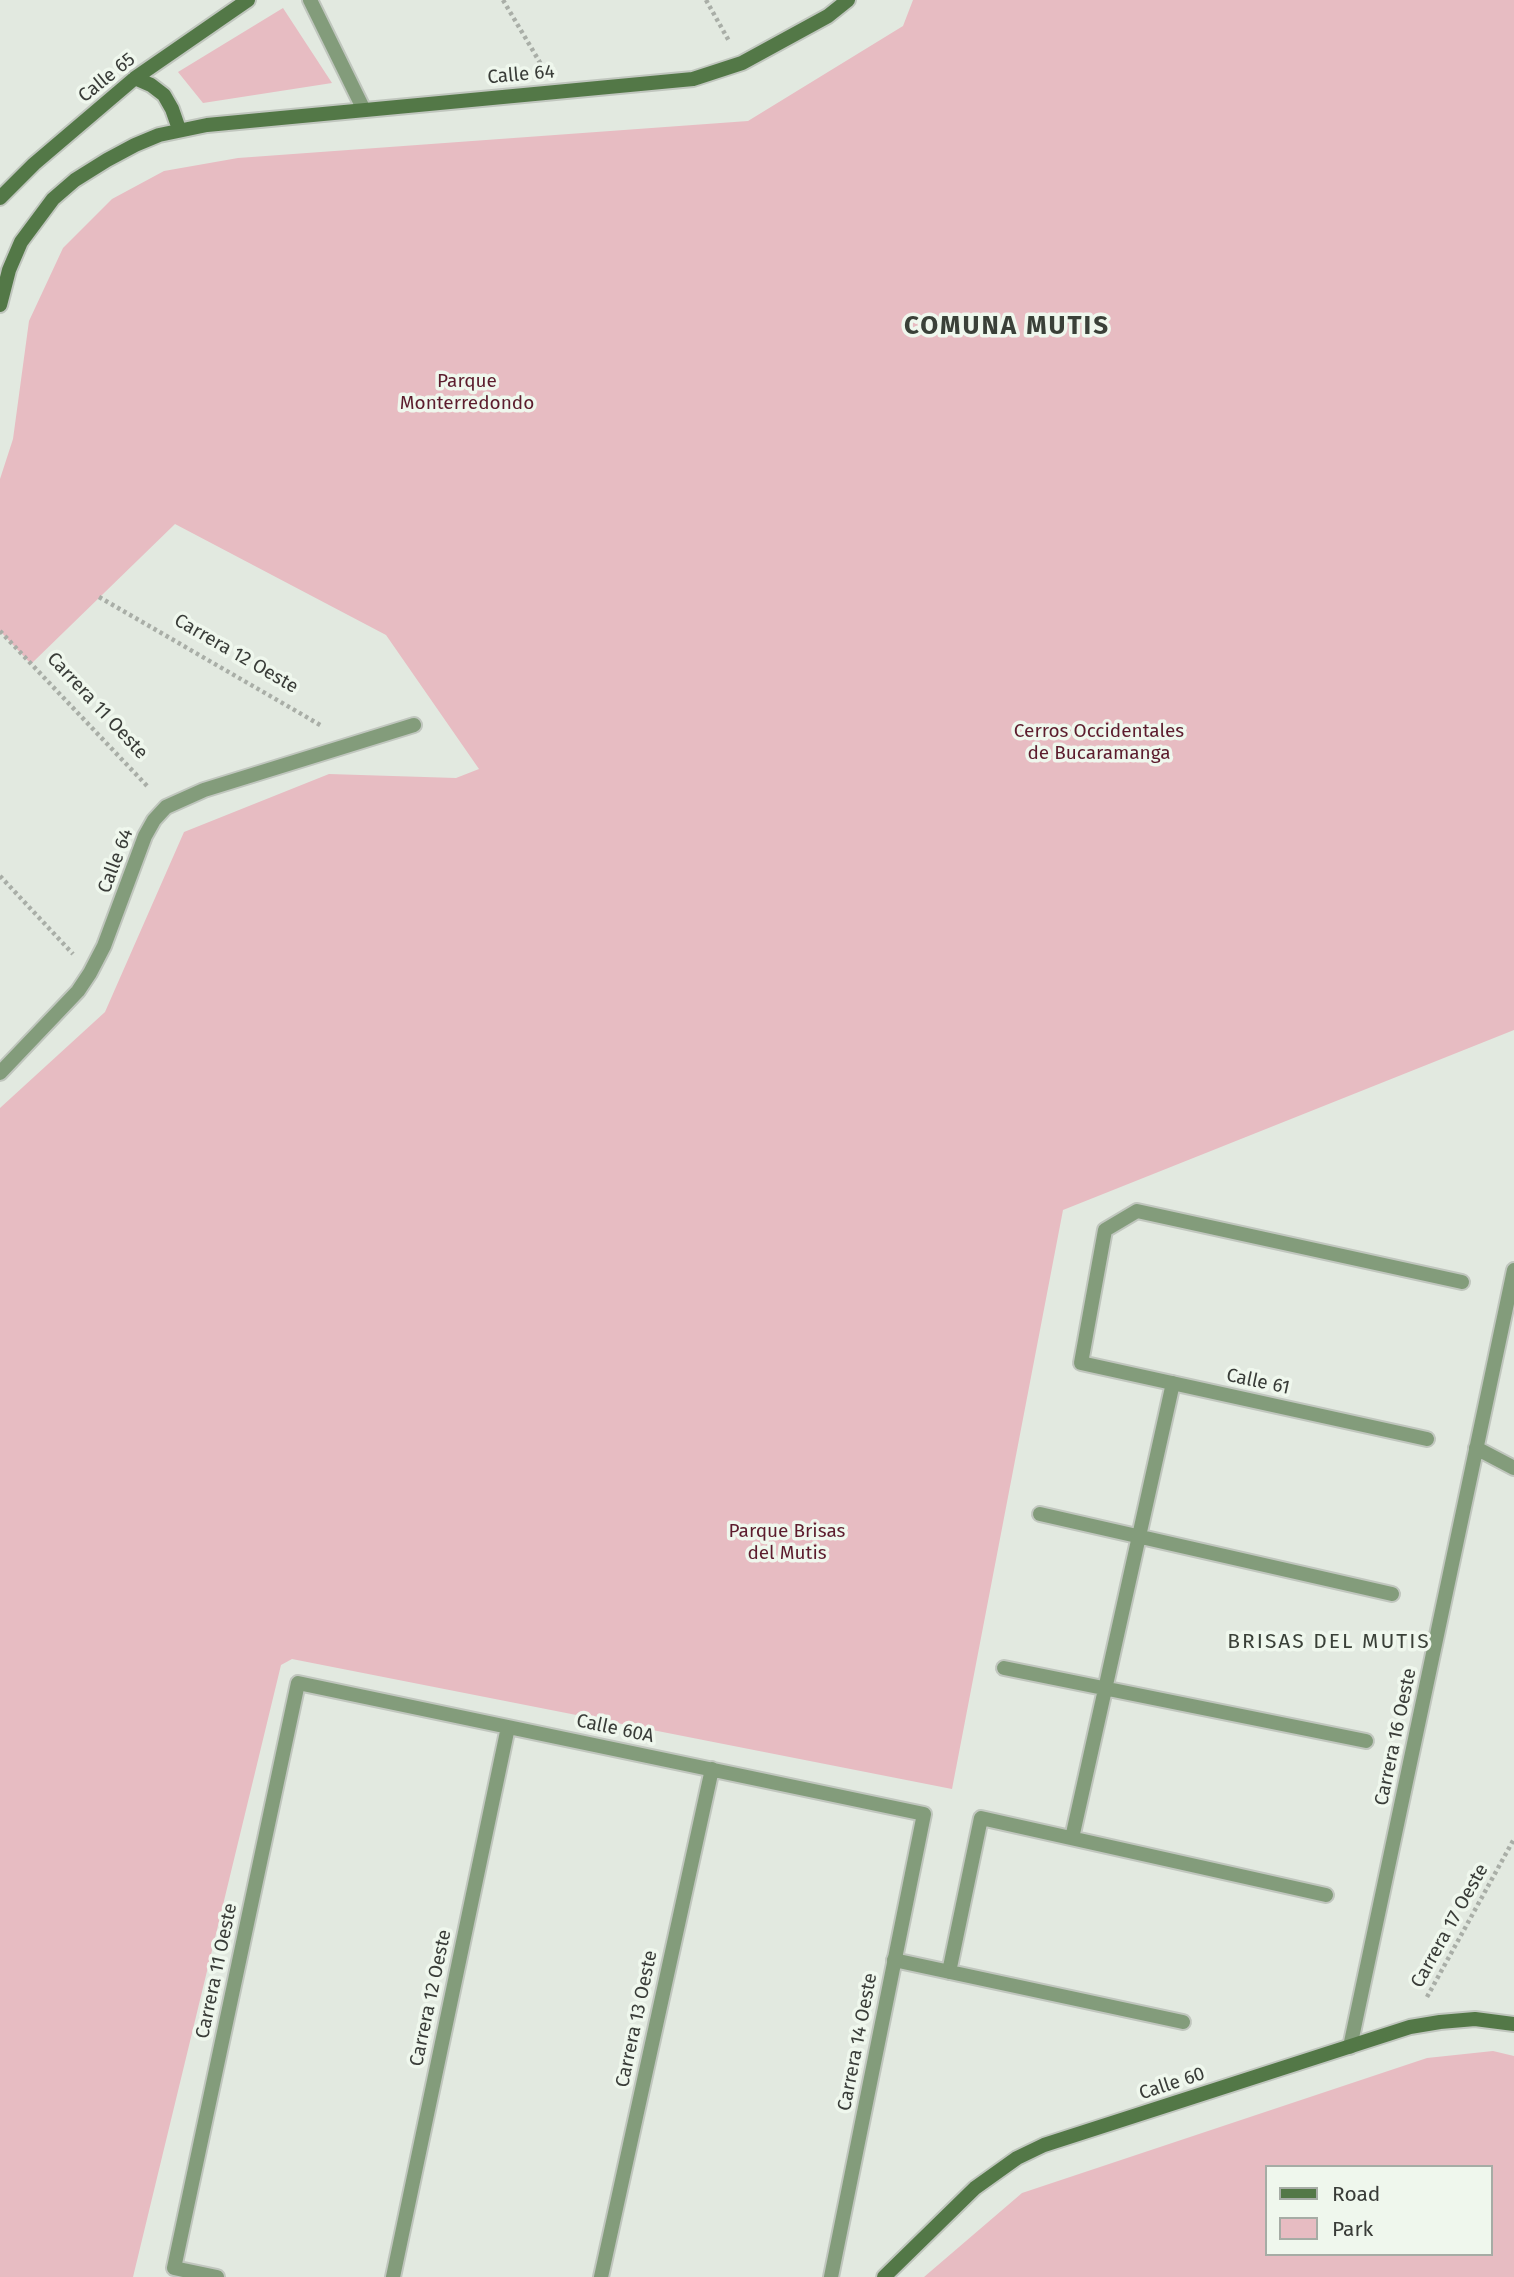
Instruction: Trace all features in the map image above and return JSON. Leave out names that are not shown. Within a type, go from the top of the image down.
[{"type":"street","name":"Calle 65","points":[[0,198],[34,164],[135,78],[248,0]]},
{"type":"street","points":[[310,0],[364,110]]},
{"type":"street","name":"Calle 64","points":[[179,129],[694,79],[742,63],[828,16],[848,0]]},
{"type":"street","points":[[0,305],[9,270],[22,243],[53,200],[75,180],[125,150],[179,129],[164,94],[135,78]]},
{"type":"street","name":"Calle 64","points":[[0,1073],[78,991],[90,973],[104,946],[145,836],[166,807],[204,790],[414,725]]},
{"type":"street","name":"Calle 61","points":[[1427,1439],[1081,1363],[1105,1230],[1137,1211],[1462,1282]]},
{"type":"street","name":"Carrera 16 Oeste","points":[[1350,2047],[1514,1270]]},
{"type":"street","points":[[1072,1838],[1173,1383]]},
{"type":"street","points":[[1476,1448],[1514,1468]]},
{"type":"street","points":[[1040,1514],[1392,1594]]},
{"type":"street","points":[[1004,1668],[1366,1741]]},
{"type":"street","name":"Calle 60A","points":[[298,1683],[924,1814]]},
{"type":"street","name":"Carrera 11 Oeste","points":[[216,2277],[174,2268],[298,1683]]},
{"type":"street","name":"Carrera 12 Oeste","points":[[393,2277],[508,1727]]},
{"type":"street","name":"Carrera 13 Oeste","points":[[601,2277],[712,1769]]},
{"type":"street","name":"Carrera 14 Oeste","points":[[831,2277],[924,1814]]},
{"type":"street","points":[[950,1972],[981,1818],[1326,1895]]},
{"type":"street","points":[[894,1960],[1183,2022]]},
{"type":"street","name":"Calle 60","points":[[884,2277],[975,2188],[1017,2158],[1044,2145],[1410,2027],[1440,2021],[1475,2019],[1514,2024]]},
{"type":"path","points":[[503,0],[556,91]]},
{"type":"path","points":[[706,0],[742,63]]},
{"type":"path","name":"Carrera 12 Oeste","points":[[99,597],[353,744]]},
{"type":"path","name":"Carrera 11 Oeste","points":[[0,631],[166,807]]},
{"type":"path","points":[[0,876],[90,973]]},
{"type":"path","name":"Carrera 17 Oeste","points":[[1410,2027],[1514,1839]]},
{"type":"green space","name":"Cerros Occidentales de Bucaramanga","points":[[913,0],[1514,0],[1514,1030],[1063,1210],[952,1789],[292,1659],[281,1665],[133,2277],[0,2277],[0,1108],[105,1012],[184,832],[329,774],[456,778],[479,769],[386,635],[175,524],[31,664],[0,631],[0,479],[13,439],[29,321],[63,248],[112,199],[164,171],[238,158],[748,121],[903,26]]},
{"type":"green space","points":[[283,8],[332,83],[203,103],[178,72]]},
{"type":"green space","points":[[1493,2051],[1514,2056],[1514,2277],[924,2277],[1022,2193],[1427,2058]]},
{"type":"district","name":"COMUNA MUTIS","points":[[1007,327]]},
{"type":"district","name":"BRISAS DEL MUTIS","points":[[1329,1642]]},
{"type":"park label","name":"Parque Monterredondo","points":[[467,393]]},
{"type":"park label","name":"Parque Brisas del Mutis","points":[[787,1543]]}]
